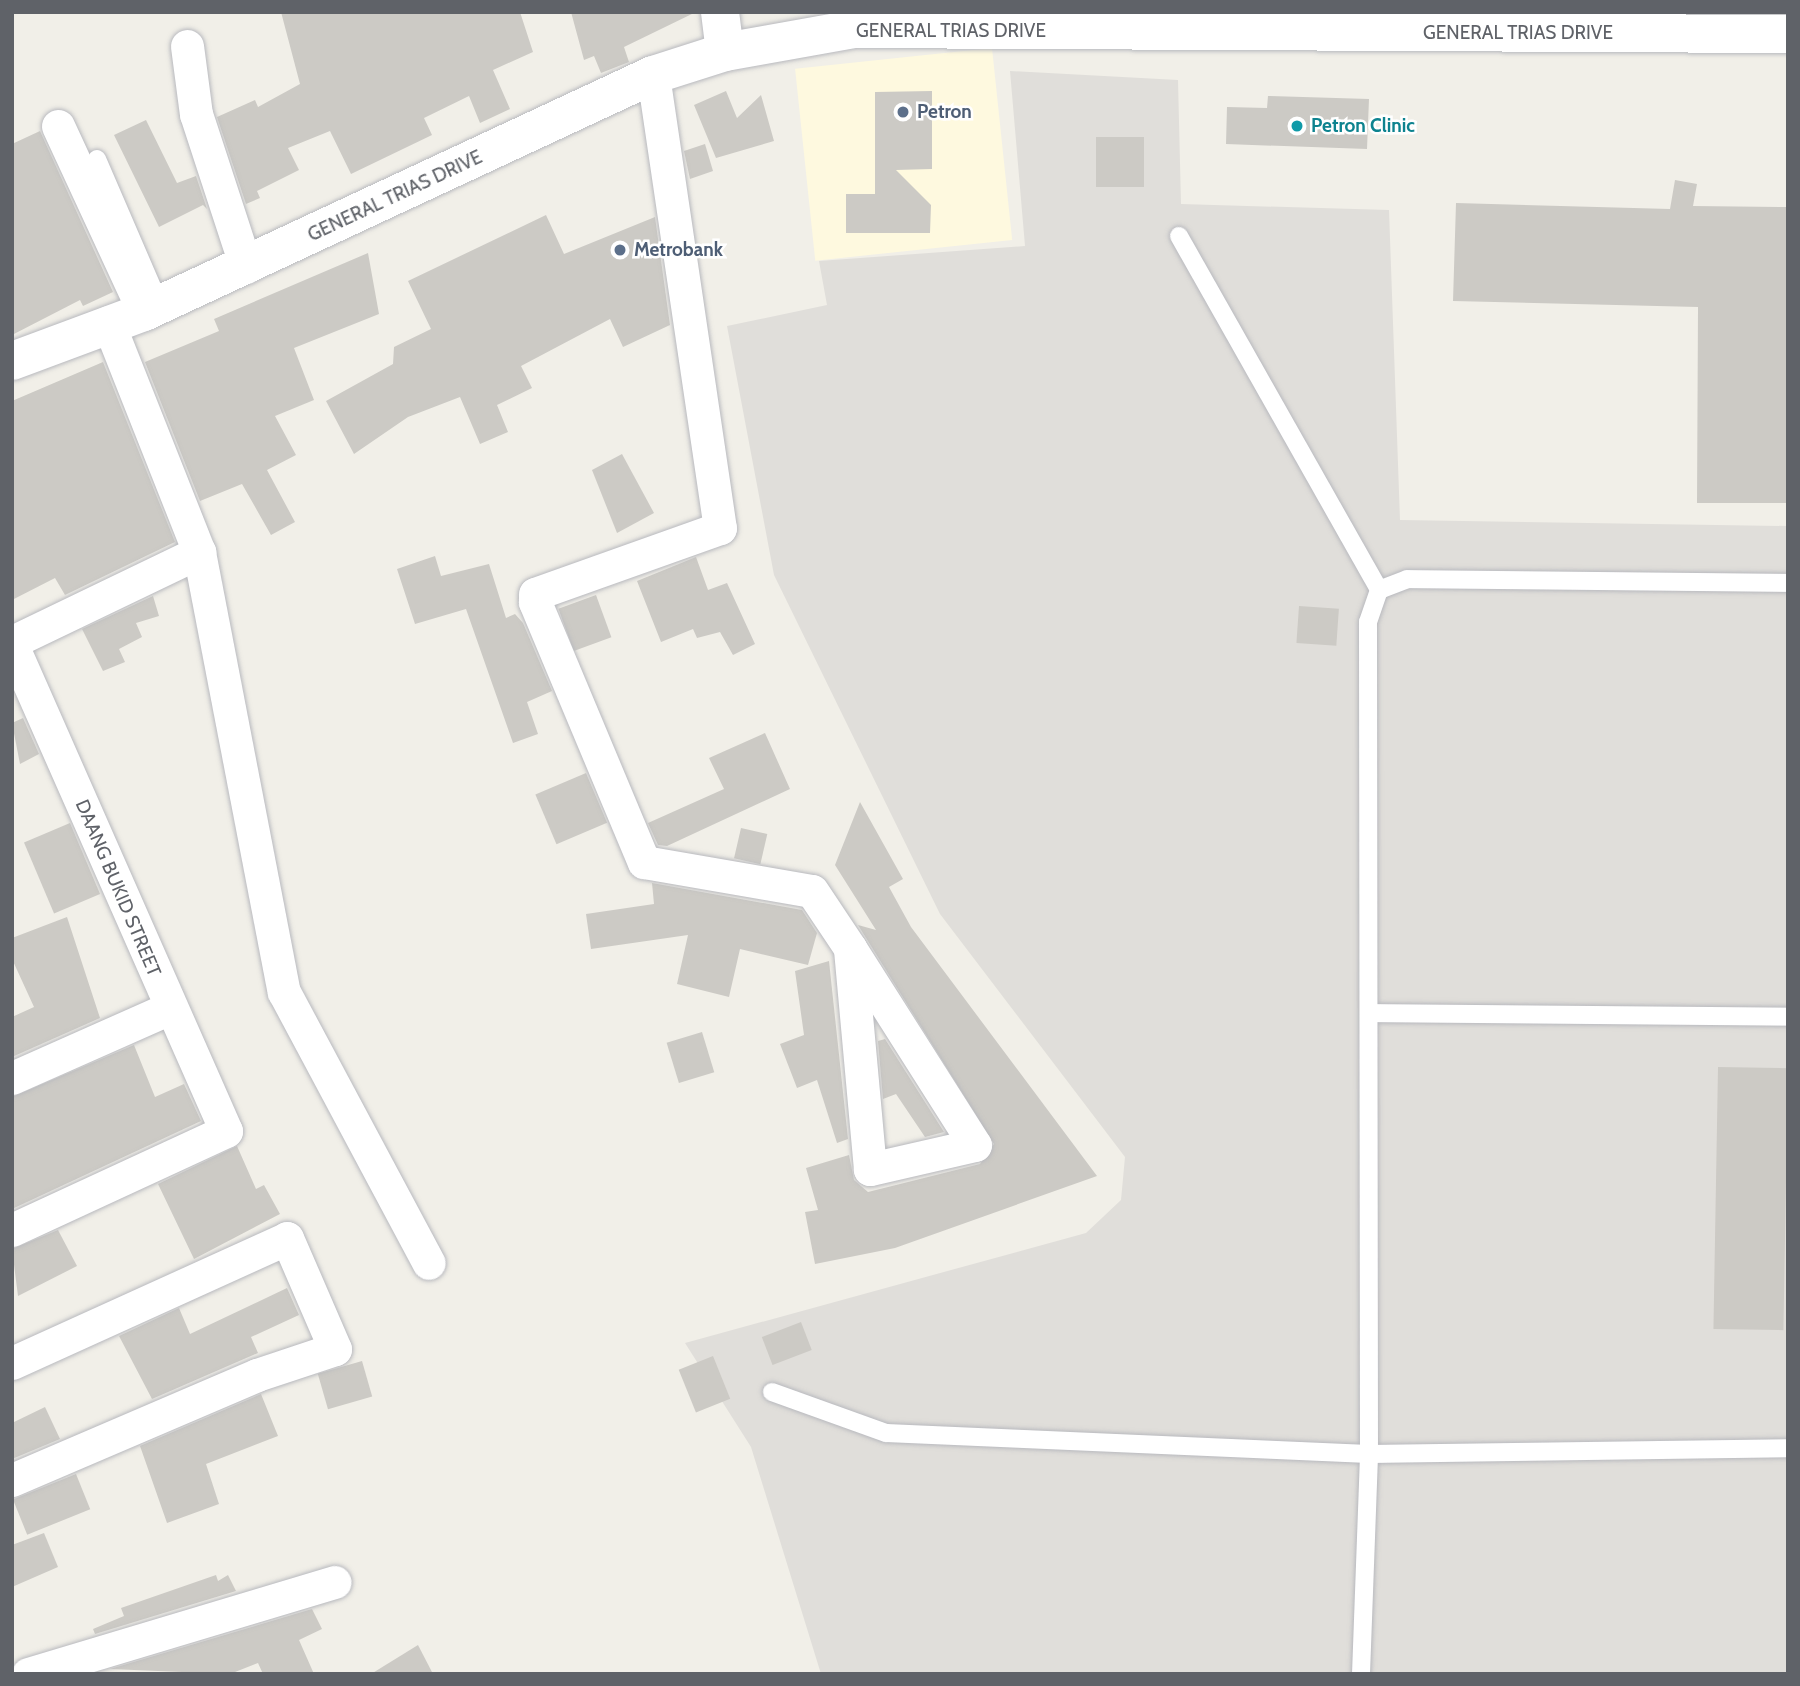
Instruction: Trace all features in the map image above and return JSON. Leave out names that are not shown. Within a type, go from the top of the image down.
[{"type":"main road","points":[[720,12],[725,52]]},
{"type":"main road","name":"GENERAL TRIAS DRIVE","points":[[12,360],[137,313],[246,267],[653,75],[725,52],[854,29],[963,21],[1481,22],[1788,34]]},
{"type":"street","points":[[187,46],[197,114],[246,267]]},
{"type":"street","points":[[653,75],[720,528],[534,598],[644,862],[812,891],[850,948],[975,1145],[870,1169],[850,948]]},
{"type":"street","points":[[58,126],[137,313],[199,552],[284,992],[429,1263]]},
{"type":"street","name":"DAANG BUKID STREET","points":[[12,1230],[226,1131],[12,643],[199,552]]},
{"type":"street","points":[[12,1078],[170,1008]]},
{"type":"street","points":[[12,1363],[287,1238],[335,1349],[257,1375],[12,1480]]},
{"type":"street","points":[[28,1674],[334,1581]]},
{"type":"lane","points":[[97,159],[137,313]]},
{"type":"lane","points":[[1179,236],[1379,590],[1368,622],[1369,1454],[1361,1674]]},
{"type":"lane","points":[[1379,590],[1407,579],[1788,583]]},
{"type":"lane","points":[[1369,1013],[1788,1017]]},
{"type":"lane","points":[[772,1391],[886,1433],[1369,1454],[1788,1448]]},
{"type":"shaded area","points":[[992,48],[1012,240],[815,261],[795,69]]},
{"type":"shaded area","points":[[1010,71],[1178,80],[1181,204],[1389,210],[1400,520],[1788,526],[1788,1674],[821,1674],[751,1447],[685,1343],[1086,1233],[1121,1200],[1125,1157],[940,914],[774,575],[727,326],[827,305],[819,261],[1025,246]]},
{"type":"building","points":[[281,12],[520,12],[533,52],[493,70],[510,109],[480,123],[469,96],[424,118],[432,135],[351,174],[330,131],[288,148],[299,170],[257,191],[260,198],[246,204],[217,117],[255,100],[258,107],[300,84]]},
{"type":"building","points":[[571,12],[696,12],[624,47],[629,62],[601,73],[594,56],[584,60]]},
{"type":"building","points":[[726,91],[737,118],[761,95],[774,141],[716,158],[694,105]]},
{"type":"building","points":[[932,91],[932,169],[896,170],[931,205],[930,233],[846,233],[846,194],[875,194],[875,92]]},
{"type":"building","name":"Petron Clinic","points":[[1268,96],[1369,99],[1367,149],[1226,144],[1227,107],[1267,108]]},
{"type":"building","points":[[146,120],[177,183],[196,176],[207,209],[203,205],[159,227],[114,135]]},
{"type":"building","points":[[40,131],[113,292],[83,306],[80,300],[12,335],[12,144]]},
{"type":"building","points":[[1096,137],[1144,137],[1144,187],[1096,187]]},
{"type":"building","points":[[705,144],[713,171],[690,179],[684,151]]},
{"type":"building","points":[[1675,180],[1697,184],[1693,206],[1788,207],[1788,503],[1697,503],[1698,307],[1453,301],[1456,203],[1670,209]]},
{"type":"building","points":[[546,215],[564,254],[655,217],[670,325],[623,347],[610,319],[521,366],[532,388],[497,405],[508,432],[480,444],[460,397],[408,417],[354,454],[326,401],[393,364],[394,347],[431,329],[408,281]]},
{"type":"building","points":[[368,253],[379,314],[294,348],[314,400],[275,416],[296,455],[267,470],[295,522],[271,535],[242,484],[200,501],[145,362],[219,331],[214,319]]},
{"type":"building","points":[[103,362],[175,542],[65,595],[55,578],[12,600],[12,401]]},
{"type":"building","points":[[622,454],[654,513],[617,533],[592,470]]},
{"type":"building","points":[[435,556],[441,576],[489,564],[506,618],[515,614],[523,623],[552,691],[527,702],[538,734],[513,743],[466,609],[415,624],[397,569]]},
{"type":"building","points":[[696,557],[708,590],[727,583],[755,644],[733,655],[720,632],[697,638],[693,629],[661,642],[637,581]]},
{"type":"building","points":[[596,595],[611,637],[574,651],[558,609]]},
{"type":"building","points":[[153,596],[159,616],[136,623],[142,637],[119,649],[125,662],[103,671],[82,629]]},
{"type":"building","points":[[1299,606],[1339,609],[1336,646],[1296,643]]},
{"type":"building","points":[[23,718],[39,754],[20,764],[12,723]]},
{"type":"building","points":[[765,733],[790,789],[667,846],[658,845],[648,823],[724,789],[709,758]]},
{"type":"building","points":[[586,773],[607,823],[556,844],[535,794]]},
{"type":"building","points":[[860,802],[903,879],[889,887],[911,927],[1097,1176],[895,1248],[815,1264],[805,1212],[818,1210],[806,1168],[849,1155],[854,1180],[868,1192],[980,1164],[994,1144],[858,925],[876,930],[835,865]]},
{"type":"building","points":[[70,823],[100,894],[54,913],[24,843]]},
{"type":"building","points":[[741,828],[767,834],[760,864],[734,858]]},
{"type":"building","points":[[652,883],[802,910],[817,933],[808,965],[740,949],[729,997],[677,984],[688,935],[591,949],[586,914],[654,904]]},
{"type":"building","points":[[67,917],[100,1018],[12,1057],[12,1017],[34,1007],[12,959],[12,938]]},
{"type":"building","points":[[829,961],[848,1139],[837,1143],[817,1080],[797,1088],[780,1044],[804,1035],[795,971]]},
{"type":"building","points":[[702,1032],[714,1072],[679,1083],[667,1043]]},
{"type":"building","points":[[885,1039],[944,1132],[925,1137],[896,1094],[883,1099],[878,1041]]},
{"type":"building","points":[[134,1045],[155,1097],[184,1084],[201,1121],[12,1209],[12,1097]]},
{"type":"building","points":[[1718,1067],[1788,1068],[1783,1330],[1713,1329]]},
{"type":"building","points":[[237,1146],[256,1189],[264,1185],[280,1214],[194,1259],[158,1184]]},
{"type":"building","points":[[58,1230],[77,1266],[18,1296],[12,1249]]},
{"type":"building","points":[[287,1288],[299,1315],[251,1337],[258,1353],[152,1399],[119,1336],[179,1308],[190,1334]]},
{"type":"building","points":[[801,1322],[812,1350],[773,1365],[762,1337]]},
{"type":"building","points":[[713,1356],[730,1399],[696,1413],[679,1370]]},
{"type":"building","points":[[362,1361],[372,1397],[328,1409],[318,1374]]},
{"type":"building","points":[[261,1394],[278,1436],[206,1464],[219,1504],[167,1523],[140,1446]]},
{"type":"building","points":[[45,1407],[60,1439],[12,1459],[12,1423]]},
{"type":"building","points":[[76,1474],[90,1509],[27,1535],[13,1499]]},
{"type":"building","points":[[44,1533],[58,1567],[12,1587],[12,1545]]},
{"type":"building","points":[[216,1575],[218,1581],[228,1575],[236,1591],[95,1634],[93,1629],[124,1616],[121,1608]]},
{"type":"building","points":[[312,1609],[322,1629],[299,1640],[314,1674],[263,1674],[258,1663],[230,1674],[110,1669]]},
{"type":"building","points":[[418,1645],[433,1674],[371,1674]]},
{"type":"place","name":"Petron","points":[[903,112]]},
{"type":"place","name":"Petron Clinic","points":[[1297,126]]},
{"type":"place","name":"Metrobank","points":[[620,250]]}]
